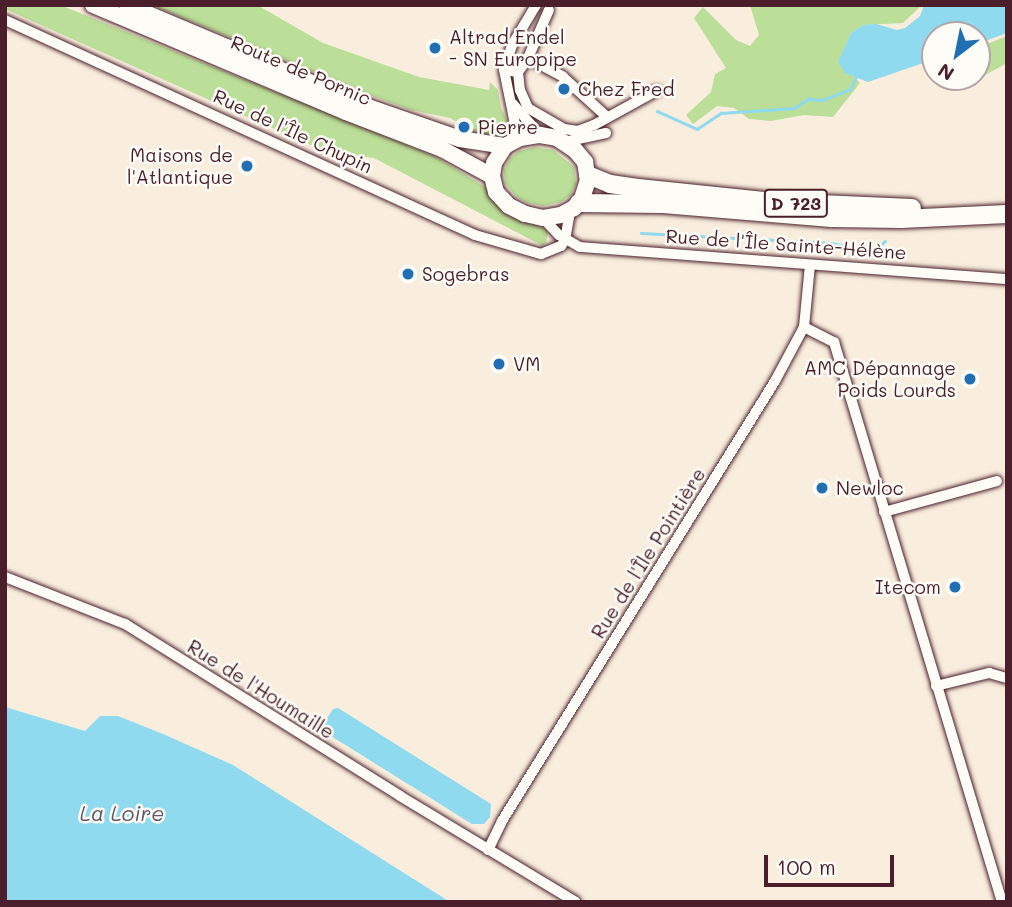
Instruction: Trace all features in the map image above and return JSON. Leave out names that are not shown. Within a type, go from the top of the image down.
[{"type":"highway","name":"D 723","points":[[586,168],[610,184],[840,206],[939,208],[1007,202]]},
{"type":"highway","name":"D 723","points":[[575,207],[663,204],[831,218],[901,219],[1007,214]]},
{"type":"main road","name":"Route de Pornic","points":[[93,5],[346,112],[442,149],[492,176]]},
{"type":"main road","name":"Route de Pornic","points":[[127,5],[368,107],[503,144]]},
{"type":"main road","points":[[540,135],[564,142],[586,168],[587,187],[575,207],[543,218],[525,214],[509,206],[496,192],[492,176],[496,156],[503,144],[540,135]]},
{"type":"street","points":[[503,144],[514,124],[504,71],[512,45],[536,5]]},
{"type":"street","points":[[549,10],[518,72],[523,99],[539,117],[578,131],[656,91]]},
{"type":"street","name":"Rue de l'Île Chupin","points":[[5,20],[113,66],[475,235],[541,254],[561,246],[565,240]]},
{"type":"street","points":[[527,58],[564,77],[606,116]]},
{"type":"street","points":[[504,71],[518,72]]},
{"type":"street","points":[[508,95],[540,135]]},
{"type":"street","points":[[564,142],[602,135],[586,168]]},
{"type":"street","points":[[543,218],[565,240],[575,207]]},
{"type":"street","name":"Rue de l'Île Sainte-Hélène","points":[[565,240],[580,247],[1007,279]]},
{"type":"street","name":"Rue de l'Île Pointière","points":[[488,850],[502,821],[775,382],[804,327],[810,265]]},
{"type":"street","points":[[804,327],[834,342],[1002,902]]},
{"type":"street","points":[[884,512],[998,481]]},
{"type":"street","name":"Rue de l'Houmaille","points":[[5,577],[125,624],[576,902]]},
{"type":"street","points":[[936,686],[989,673],[1007,678]]},
{"type":"green space","points":[[5,5],[60,5],[434,156],[487,188],[510,215],[544,228],[548,233],[546,242],[543,246],[374,158],[322,150],[5,9]]},
{"type":"green space","points":[[152,5],[257,5],[323,43],[419,77],[489,90],[490,82],[498,90],[501,108],[509,124],[507,136],[503,140],[489,141],[450,118],[411,110],[367,94]]},
{"type":"green space","points":[[750,5],[922,5],[903,23],[863,25],[851,33],[839,61],[860,83],[833,117],[804,115],[771,121],[749,119],[734,108],[717,106],[693,124],[686,115],[711,92],[715,74],[726,68],[694,18],[703,7],[736,40],[750,46],[759,35]]},
{"type":"green space","points":[[1007,36],[1007,63],[991,72],[991,42]]},
{"type":"green space","points":[[535,147],[553,150],[574,167],[576,184],[571,195],[561,202],[543,206],[528,203],[516,197],[505,183],[504,170],[510,158],[519,151]]},
{"type":"water","points":[[924,5],[1007,5],[1007,33],[991,39],[991,21],[921,21],[921,64],[868,82],[845,73],[838,62],[851,33],[863,25],[876,24],[897,30],[905,28],[920,16]]},
{"type":"water","name":"La Loire","points":[[5,707],[85,731],[100,716],[118,716],[163,734],[233,765],[450,902],[5,902]]},
{"type":"water","points":[[338,708],[491,804],[490,817],[484,824],[472,824],[323,731],[322,726],[333,709]]},
{"type":"waterway","points":[[657,111],[697,129],[721,113],[794,108],[808,99],[822,100],[850,89],[856,77]]},
{"type":"waterway","points":[[641,233],[831,243],[868,250],[879,247],[885,241]]},
{"type":"place","name":"Altrad Endel - SN Europipe","points":[[435,48]]},
{"type":"place","name":"Chez Fred","points":[[564,89]]},
{"type":"place","name":"Pierre","points":[[464,127]]},
{"type":"place","name":"Maisons de l'Atlantique","points":[[247,166]]},
{"type":"place","name":"Sogebras","points":[[408,274]]},
{"type":"place","name":"VM","points":[[499,364]]},
{"type":"place","name":"AMC Dépannage Poids Lourds","points":[[970,379]]},
{"type":"place","name":"Newloc","points":[[822,488]]},
{"type":"place","name":"Itecom","points":[[955,587]]}]
